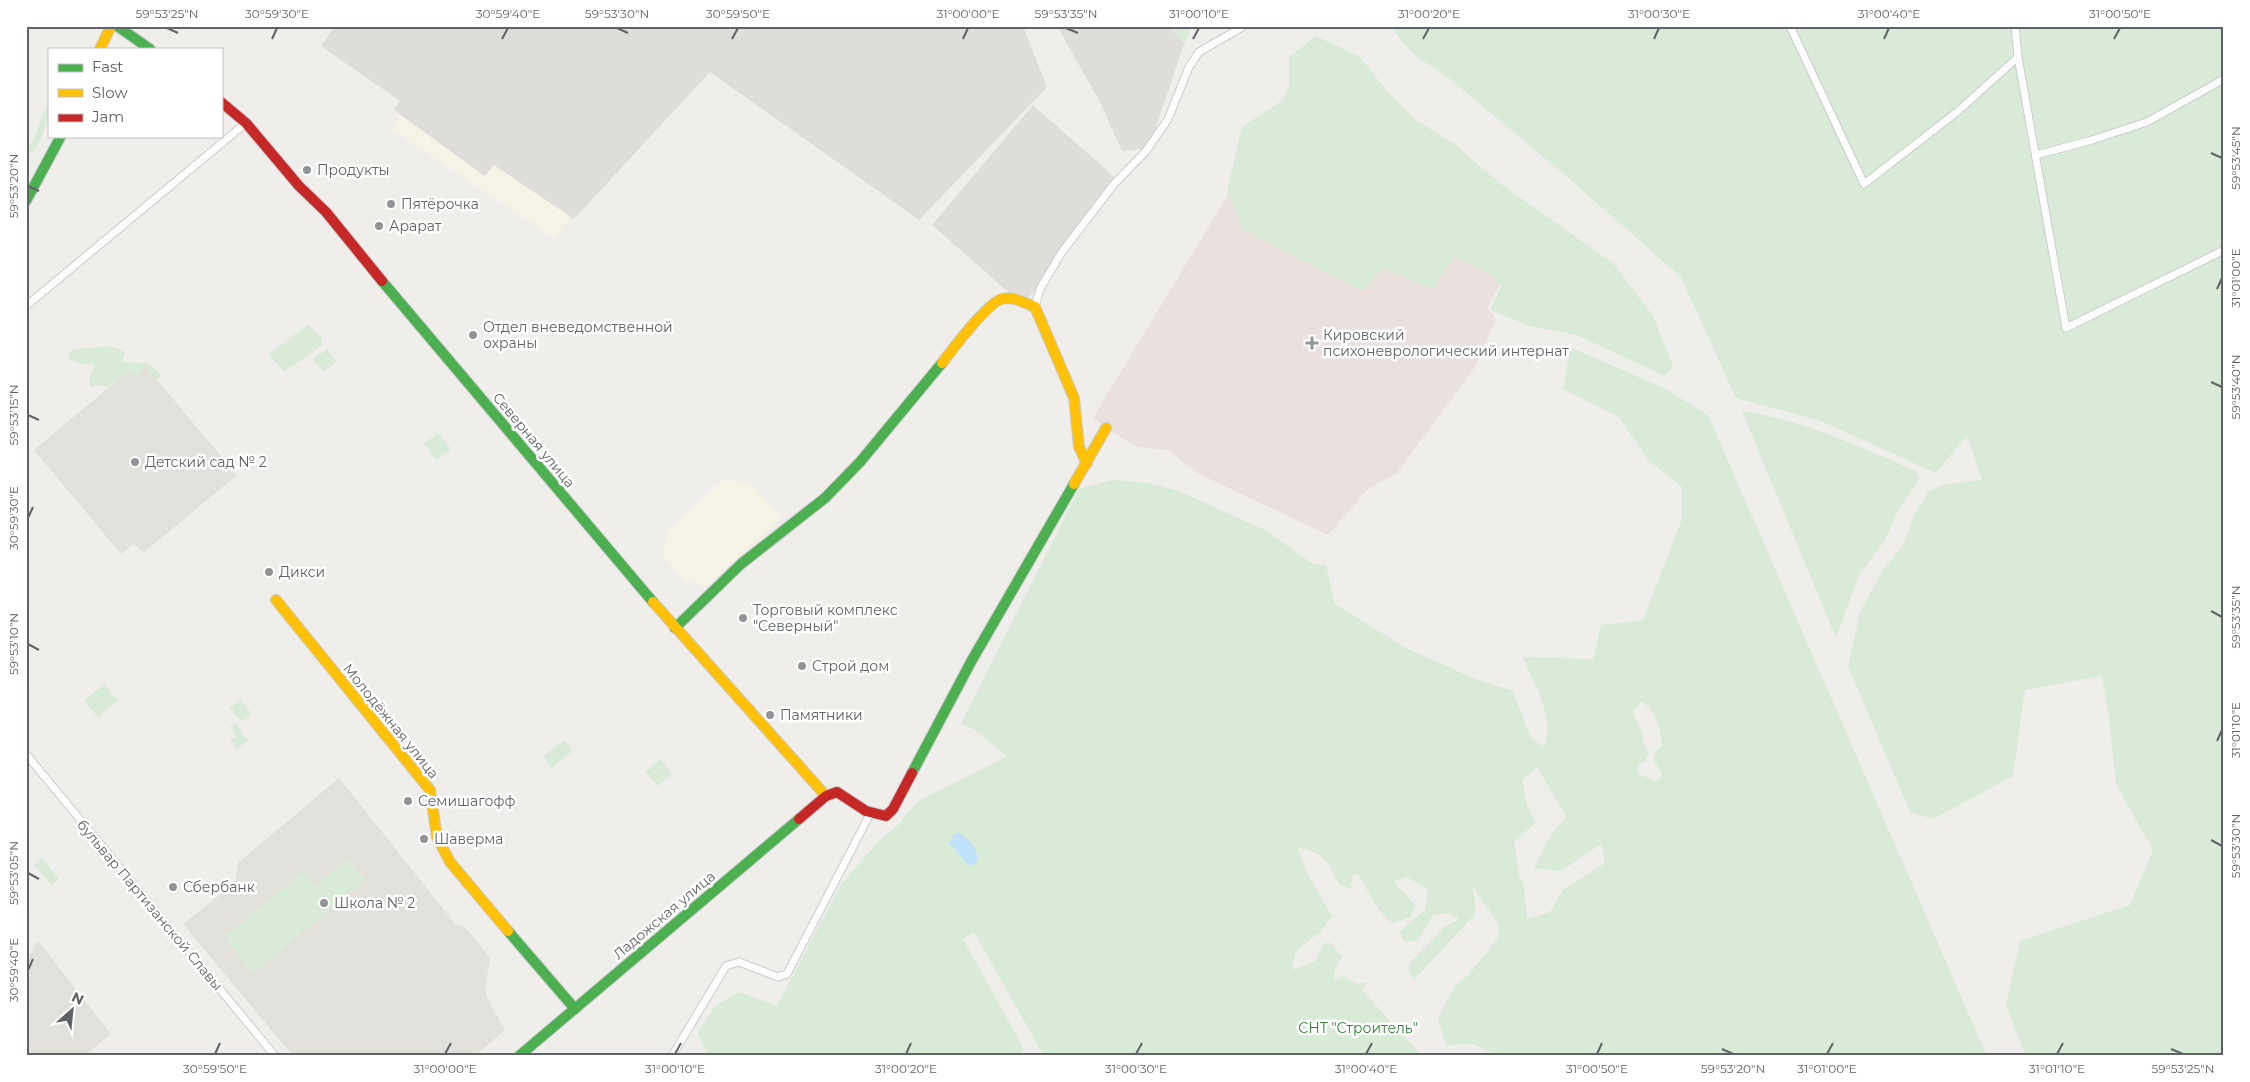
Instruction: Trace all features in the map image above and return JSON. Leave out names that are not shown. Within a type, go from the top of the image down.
[{"type":"street","points":[[100,48],[110,26]]},
{"type":"street","points":[[117,26],[149,48]]},
{"type":"street","points":[[1087,463],[1079,447],[1074,398],[1035,307],[1040,288],[1062,252],[1114,184],[1146,151],[1160,131],[1168,119],[1189,67],[1199,52],[1244,26]]},
{"type":"street","points":[[1790,26],[1864,184],[1957,112],[2018,58]]},
{"type":"street","points":[[2015,26],[2018,58],[2066,328],[2224,250]]},
{"type":"street","points":[[2036,155],[2092,140],[2146,122],[2224,79]]},
{"type":"street","name":"Северная улица","points":[[222,103],[246,124],[299,186],[326,212],[432,342],[675,628],[826,796]]},
{"type":"street","points":[[26,306],[246,124]]},
{"type":"street","points":[[26,201],[60,138]]},
{"type":"street","points":[[675,628],[741,564],[825,498],[860,462],[979,318],[1000,299],[1013,298],[1035,307]]},
{"type":"street","points":[[826,796],[837,792],[849,797],[870,814],[877,817],[886,816],[893,809],[972,660],[1106,428]]},
{"type":"street","name":"Молодёжная улица","points":[[276,600],[430,790],[437,838],[450,862],[575,1009]]},
{"type":"street","name":"бульвар Партизанской Славы","points":[[26,754],[275,1056]]},
{"type":"street","name":"Ладожская улица","points":[[519,1056],[826,796]]},
{"type":"street","points":[[672,1056],[726,966],[739,962],[778,976],[787,974],[870,814]]},
{"type":"shaded area","points":[[335,26],[1023,26],[1047,87],[919,220],[710,72],[574,219],[494,165],[485,176],[394,110],[400,101],[321,46]]},
{"type":"shaded area","points":[[1057,26],[1170,26],[1184,44],[1149,148],[1122,151],[1099,100]]},
{"type":"shaded area","points":[[1033,105],[1120,182],[1023,305],[932,225]]},
{"type":"shaded area","points":[[399,115],[485,176],[493,165],[570,216],[555,238],[391,129]]},
{"type":"shaded area","name":"Кировский психоневрологический интернат","points":[[1235,183],[1439,277],[1459,247],[1506,273],[1487,308],[1496,319],[1475,367],[1397,473],[1368,489],[1328,535],[1199,474],[1168,450],[1138,447],[1093,418]]},
{"type":"shaded area","name":"Детский сад № 2","points":[[146,367],[237,475],[143,553],[134,543],[121,554],[34,450],[130,370]]},
{"type":"shaded area","points":[[726,478],[753,485],[782,517],[703,589],[693,579],[687,583],[663,556],[668,529]]},
{"type":"shaded area","name":"Школа № 2","points":[[339,778],[456,925],[465,927],[490,958],[485,989],[488,1000],[505,1030],[475,1056],[293,1056],[183,924],[235,883],[238,863]]},
{"type":"shaded area","points":[[38,941],[111,1034],[84,1056],[26,1056],[26,961]]},
{"type":"green space","points":[[1170,26],[1192,26],[1184,44]]},
{"type":"green space","points":[[1390,26],[2224,26],[2224,1056],[2026,1056],[2006,1006],[2020,941],[2130,905],[2153,850],[2116,784],[2109,717],[2102,676],[2025,690],[2013,776],[1933,819],[1910,812],[1848,666],[1860,612],[1883,570],[1903,546],[1914,515],[1929,491],[1942,485],[1982,480],[1967,435],[1936,473],[1821,421],[1736,398],[1681,277],[1566,176],[1450,79],[1413,54]]},
{"type":"green space","points":[[1316,36],[1360,57],[1386,90],[1413,118],[1454,144],[1501,184],[1614,264],[1653,316],[1673,366],[1665,376],[1577,335],[1530,326],[1490,310],[1501,287],[1491,274],[1454,256],[1432,289],[1383,268],[1362,290],[1244,230],[1227,191],[1242,127],[1283,100],[1289,87],[1289,57]]},
{"type":"green space","points":[[48,105],[48,117],[40,141],[31,153],[26,156],[27,150],[35,137]]},
{"type":"green space","points":[[309,324],[322,339],[321,346],[284,372],[269,354]]},
{"type":"green space","points":[[106,346],[120,349],[125,353],[122,362],[149,363],[162,376],[157,380],[146,367],[135,377],[130,370],[107,387],[98,385],[91,387],[89,380],[94,365],[79,363],[69,359],[68,352]]},
{"type":"green space","name":"СНТ \"Строитель\"","points":[[1570,347],[1666,389],[1708,415],[1987,1056],[1498,1056],[1473,1044],[1446,1045],[1438,1018],[1453,989],[1470,973],[1499,937],[1498,923],[1473,887],[1476,913],[1413,981],[1408,965],[1443,928],[1459,919],[1449,913],[1433,915],[1418,940],[1406,942],[1402,939],[1399,932],[1425,910],[1428,890],[1407,877],[1393,881],[1415,905],[1411,917],[1393,923],[1382,913],[1358,874],[1352,875],[1351,889],[1339,884],[1324,858],[1314,852],[1297,847],[1306,871],[1332,916],[1320,932],[1296,951],[1292,970],[1314,962],[1325,943],[1331,943],[1342,957],[1336,966],[1333,980],[1337,980],[1343,975],[1356,984],[1367,982],[1362,990],[1422,1056],[1044,1056],[974,932],[963,939],[1024,1049],[1019,1056],[708,1056],[698,1033],[715,1006],[739,992],[777,1006],[841,884],[879,841],[898,825],[918,801],[1007,756],[972,728],[961,724],[1079,489],[1112,480],[1148,483],[1179,491],[1267,531],[1313,564],[1326,565],[1335,604],[1406,648],[1475,679],[1513,691],[1530,736],[1544,748],[1547,737],[1546,713],[1523,657],[1593,659],[1601,625],[1643,620],[1682,519],[1682,487],[1649,461],[1619,417],[1563,389]],"holes":[[[1641,702],[1654,714],[1662,744],[1653,759],[1662,774],[1660,779],[1655,781],[1639,774],[1637,769],[1640,764],[1645,762],[1649,752],[1633,711]],[[1537,767],[1566,816],[1547,841],[1534,868],[1561,871],[1601,844],[1605,863],[1563,890],[1550,912],[1527,919],[1524,886],[1519,875],[1514,841],[1536,823],[1527,805],[1522,780]]]},
{"type":"green space","points":[[327,349],[337,362],[323,372],[313,359]]},
{"type":"green space","points":[[1742,411],[1765,415],[1809,428],[1916,471],[1919,480],[1898,510],[1885,540],[1859,575],[1836,638]]},
{"type":"green space","points":[[438,433],[451,449],[437,460],[424,444]]},
{"type":"green space","points":[[104,684],[118,701],[98,717],[84,701]]},
{"type":"green space","points":[[240,700],[251,713],[241,721],[230,708]]},
{"type":"green space","points":[[235,723],[248,740],[237,749],[230,741],[237,736],[230,727]]},
{"type":"green space","points":[[564,740],[573,751],[552,768],[543,756]]},
{"type":"green space","points":[[660,759],[672,774],[658,786],[646,772]]},
{"type":"green space","points":[[42,858],[59,879],[52,885],[34,865]]},
{"type":"green space","points":[[348,859],[365,880],[253,973],[224,937],[303,872],[315,886]]},
{"type":"water","points":[[958,832],[973,845],[977,854],[976,864],[968,865],[955,848],[949,844],[953,835]]},
{"type":"traffic: fast","points":[[117,26],[149,48]]},
{"type":"traffic: fast","points":[[26,201],[60,138]]},
{"type":"traffic: fast","points":[[382,281],[653,602]]},
{"type":"traffic: fast","points":[[675,628],[741,564],[825,498],[860,462],[942,363]]},
{"type":"traffic: fast","points":[[912,773],[972,660],[1074,484]]},
{"type":"traffic: fast","points":[[519,1056],[799,819]]},
{"type":"traffic: fast","points":[[508,931],[575,1009]]},
{"type":"traffic: slow","points":[[100,48],[111,26]]},
{"type":"traffic: slow","points":[[942,363],[971,327],[996,302],[1011,298],[1035,307],[1074,398],[1079,447],[1087,463]]},
{"type":"traffic: slow","points":[[1074,484],[1106,428]]},
{"type":"traffic: slow","points":[[276,600],[430,790],[437,837],[450,862],[508,931]]},
{"type":"traffic: slow","points":[[653,602],[826,796]]},
{"type":"traffic: jam","points":[[222,103],[246,123],[299,186],[326,212],[382,281]]},
{"type":"traffic: jam","points":[[799,819],[826,796],[837,792],[866,811],[886,816],[893,809],[912,773]]},
{"type":"place","name":"Продукты","points":[[307,170]]},
{"type":"place","name":"Пятёрочка","points":[[391,204]]},
{"type":"place","name":"Арарат","points":[[379,226]]},
{"type":"place","name":"Отдел вневедомственной охраны","points":[[473,335]]},
{"type":"place","name":"Кировский психоневрологический интернат","points":[[1312,343]]},
{"type":"place","name":"Детский сад № 2","points":[[135,462]]},
{"type":"place","name":"Дикси","points":[[269,572]]},
{"type":"place","name":"Торговый комплекс \"Северный\"","points":[[743,618]]},
{"type":"place","name":"Строй дом","points":[[802,666]]},
{"type":"place","name":"Памятники","points":[[770,715]]},
{"type":"place","name":"Семишагофф","points":[[408,801]]},
{"type":"place","name":"Шаверма","points":[[424,839]]},
{"type":"place","name":"Сбербанк","points":[[173,887]]},
{"type":"place","name":"Школа № 2","points":[[324,903]]}]
